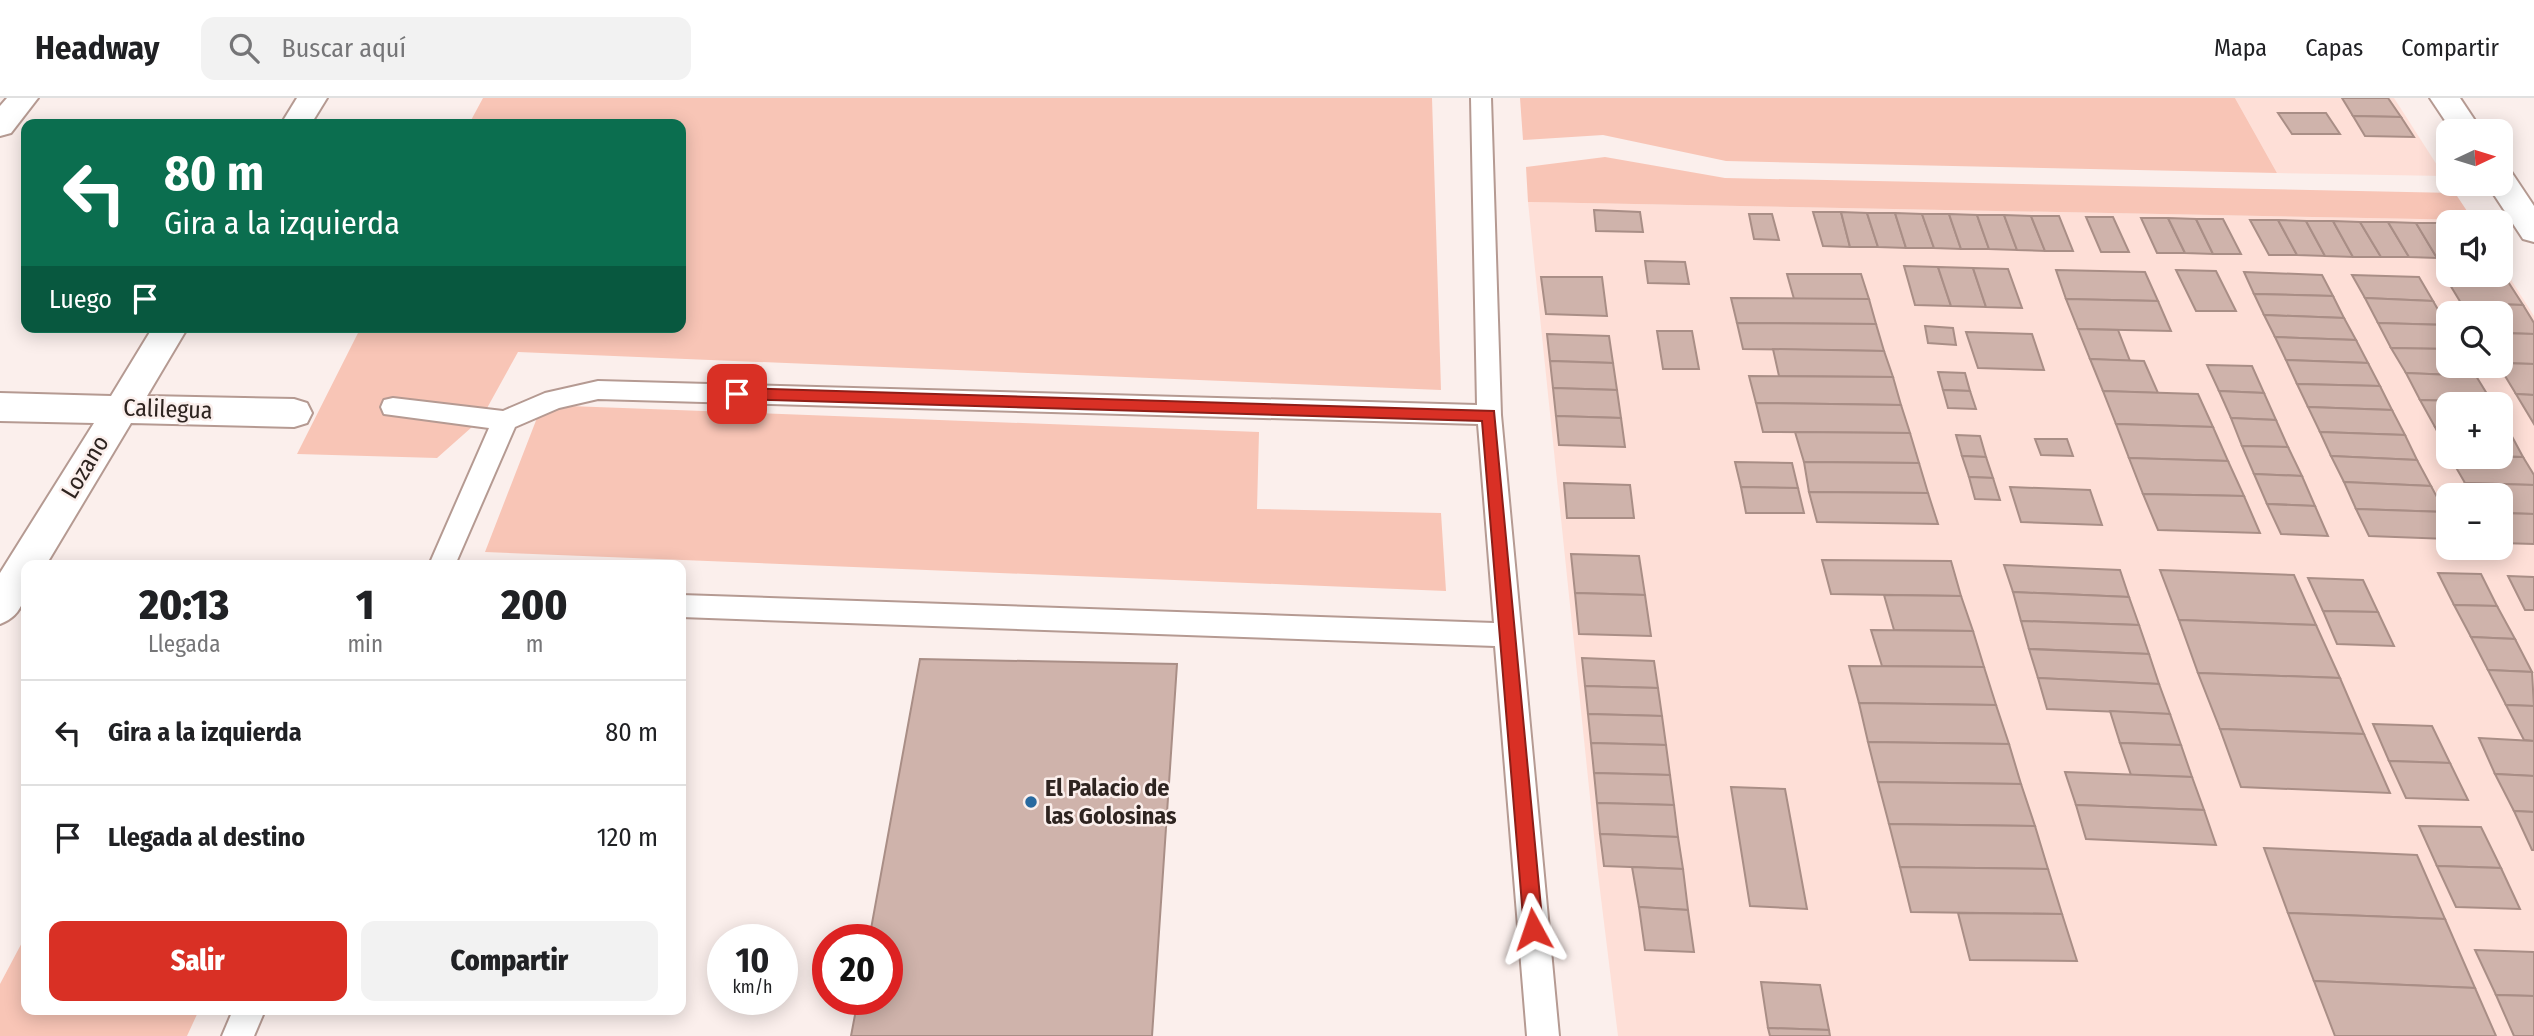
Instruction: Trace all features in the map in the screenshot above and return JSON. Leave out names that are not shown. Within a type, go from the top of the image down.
[{"type":"street","points":[[0,126],[23,98]]},
{"type":"street","points":[[299,119],[312,98]]},
{"type":"street","points":[[2445,98],[2459,119]]},
{"type":"street","points":[[2511,196],[2534,231]]},
{"type":"street","name":"Lozano","points":[[29,560],[167,333]]},
{"type":"street","name":"Calilegua","points":[[0,407],[294,413]]},
{"type":"street","name":"Lozano","points":[[0,607],[21,573]]},
{"type":"lane","points":[[1481,98],[1489,415],[1543,1036]]},
{"type":"lane","points":[[393,407],[505,421],[554,400],[598,390],[1489,415]]},
{"type":"lane","points":[[444,560],[505,421]]},
{"type":"lane","points":[[686,606],[1508,635]]},
{"type":"lane","points":[[238,1036],[247,1015]]},
{"type":"shaded area","points":[[483,98],[1432,98],[1441,390],[518,352],[481,419],[437,458],[297,454],[358,333],[686,333],[686,119],[472,119]]},
{"type":"shaded area","points":[[1520,98],[2235,98],[2277,173],[1726,161],[1603,135],[1523,140]]},
{"type":"shaded area","points":[[2235,98],[2394,98],[2436,164],[2436,176],[2277,173]]},
{"type":"shaded area","points":[[1605,157],[1725,178],[2436,193],[2436,196],[2457,196],[2466,210],[2436,210],[2436,219],[1528,202],[1526,167]]},
{"type":"shaded area","points":[[1528,202],[2436,219],[2436,287],[2513,287],[2513,283],[2534,316],[2534,1036],[1618,1036],[1598,874]]},
{"type":"shaded area","points":[[542,405],[1259,432],[1257,509],[1441,513],[1446,591],[686,560],[485,552]]},
{"type":"shaded area","points":[[21,944],[21,1015],[197,1015],[187,1036],[0,1036],[0,984]]},
{"type":"building","points":[[2342,98],[2388,98],[2401,117],[2353,116]]},
{"type":"building","points":[[2278,113],[2326,113],[2340,134],[2292,134]]},
{"type":"building","points":[[2353,116],[2401,117],[2414,137],[2365,136]]},
{"type":"building","points":[[1594,210],[1640,212],[1643,232],[1596,231]]},
{"type":"building","points":[[1813,212],[1841,212],[1850,247],[1823,246]]},
{"type":"building","points":[[1841,212],[1867,213],[1878,247],[1850,247]]},
{"type":"building","points":[[1867,213],[1895,213],[1906,248],[1878,247]]},
{"type":"building","points":[[1895,213],[1922,214],[1934,248],[1906,248]]},
{"type":"building","points":[[1749,214],[1772,214],[1779,240],[1754,239]]},
{"type":"building","points":[[1922,214],[1949,214],[1961,249],[1934,248]]},
{"type":"building","points":[[1949,214],[1977,215],[1989,249],[1961,249]]},
{"type":"building","points":[[1977,215],[2004,215],[2017,250],[1989,249]]},
{"type":"building","points":[[2004,215],[2031,216],[2045,251],[2017,250]]},
{"type":"building","points":[[2031,216],[2059,216],[2073,251],[2045,251]]},
{"type":"building","points":[[2086,217],[2113,217],[2129,252],[2101,252]]},
{"type":"building","points":[[2141,218],[2168,218],[2185,253],[2157,253]]},
{"type":"building","points":[[2168,218],[2196,219],[2213,254],[2185,253]]},
{"type":"building","points":[[2196,219],[2223,219],[2241,254],[2213,254]]},
{"type":"building","points":[[2250,220],[2278,220],[2297,255],[2269,255]]},
{"type":"building","points":[[2278,220],[2306,221],[2325,256],[2297,255]]},
{"type":"building","points":[[2306,221],[2333,221],[2353,257],[2325,256]]},
{"type":"building","points":[[2333,221],[2360,222],[2381,257],[2353,257]]},
{"type":"building","points":[[2360,222],[2388,222],[2409,257],[2381,257]]},
{"type":"building","points":[[2388,222],[2416,223],[2436,258],[2409,257]]},
{"type":"building","points":[[2416,223],[2436,223],[2436,256]]},
{"type":"building","points":[[1645,261],[1685,262],[1689,284],[1648,283]]},
{"type":"building","points":[[1904,266],[1938,267],[1951,306],[1915,305]]},
{"type":"building","points":[[1938,267],[1973,268],[1986,307],[1951,306]]},
{"type":"building","points":[[1973,268],[2008,269],[2022,308],[1986,307]]},
{"type":"building","points":[[2056,270],[2145,272],[2158,301],[2066,299]]},
{"type":"building","points":[[2176,270],[2216,271],[2236,311],[2196,311]]},
{"type":"building","points":[[2244,272],[2322,275],[2333,296],[2254,294]]},
{"type":"building","points":[[1787,274],[1861,274],[1869,299],[1794,299]]},
{"type":"building","points":[[2352,275],[2419,277],[2433,301],[2365,298]]},
{"type":"building","points":[[1541,277],[1602,277],[1607,316],[1546,314]]},
{"type":"building","points":[[2451,287],[2511,287],[2523,305],[2513,305],[2513,301],[2460,301]]},
{"type":"building","points":[[2254,294],[2333,296],[2344,318],[2264,315]]},
{"type":"building","points":[[1731,298],[1869,299],[1876,324],[1737,323]]},
{"type":"building","points":[[2365,298],[2433,301],[2436,306],[2436,325],[2378,323]]},
{"type":"building","points":[[2066,299],[2158,301],[2171,331],[2078,329]]},
{"type":"building","points":[[2513,305],[2523,305],[2534,323],[2534,334],[2513,333]]},
{"type":"building","points":[[2264,315],[2344,318],[2356,340],[2275,337]]},
{"type":"building","points":[[1737,323],[1876,324],[1884,351],[1743,349]]},
{"type":"building","points":[[2378,323],[2436,325],[2436,349],[2391,348]]},
{"type":"building","points":[[1925,326],[1953,328],[1956,345],[1928,343]]},
{"type":"building","points":[[2078,329],[2118,330],[2130,361],[2090,359]]},
{"type":"building","points":[[1657,331],[1692,331],[1699,369],[1663,369]]},
{"type":"building","points":[[1966,332],[2032,334],[2044,370],[1978,368]]},
{"type":"building","points":[[2513,333],[2534,334],[2534,364],[2513,363]]},
{"type":"building","points":[[1547,334],[1609,336],[1613,363],[1550,361]]},
{"type":"building","points":[[2275,337],[2356,340],[2368,363],[2286,360]]},
{"type":"building","points":[[2391,348],[2436,349],[2436,374],[2406,373]]},
{"type":"building","points":[[1773,349],[1884,351],[1893,377],[1779,376]]},
{"type":"building","points":[[2090,359],[2144,361],[2158,393],[2103,391]]},
{"type":"building","points":[[2286,360],[2368,363],[2380,386],[2297,384]]},
{"type":"building","points":[[1550,361],[1613,363],[1617,390],[1553,388]]},
{"type":"building","points":[[2513,363],[2534,364],[2534,395],[2516,394],[2506,378],[2513,378]]},
{"type":"building","points":[[2207,365],[2252,366],[2264,393],[2219,391]]},
{"type":"building","points":[[1938,372],[1965,373],[1970,391],[1943,390]]},
{"type":"building","points":[[2406,373],[2436,374],[2436,378],[2477,378],[2486,392],[2436,392],[2436,400],[2420,400]]},
{"type":"building","points":[[1749,376],[1893,377],[1901,405],[1756,403]]},
{"type":"building","points":[[2297,384],[2380,386],[2392,410],[2308,407]]},
{"type":"building","points":[[1553,388],[1617,390],[1621,418],[1556,416]]},
{"type":"building","points":[[1943,390],[1970,391],[1976,409],[1948,408]]},
{"type":"building","points":[[2103,391],[2198,394],[2213,427],[2116,424]]},
{"type":"building","points":[[2219,391],[2264,393],[2276,420],[2231,418]]},
{"type":"building","points":[[2516,394],[2534,395],[2534,424]]},
{"type":"building","points":[[2420,400],[2436,400],[2435,427]]},
{"type":"building","points":[[1756,403],[1901,405],[1910,433],[1763,432]]},
{"type":"building","points":[[2308,407],[2392,410],[2405,435],[2320,432]]},
{"type":"building","points":[[1556,416],[1621,418],[1625,447],[1559,445]]},
{"type":"building","points":[[2231,418],[2276,420],[2288,447],[2242,446]]},
{"type":"building","points":[[2116,424],[2213,427],[2228,461],[2129,458]]},
{"type":"building","points":[[1795,432],[1910,433],[1919,463],[1804,462]]},
{"type":"building","points":[[2320,432],[2405,435],[2417,460],[2331,456]]},
{"type":"building","points":[[1956,435],[1980,436],[1986,457],[1962,456]]},
{"type":"building","points":[[2513,438],[2523,457],[2513,457]]},
{"type":"building","points":[[2035,439],[2067,439],[2073,456],[2041,455]]},
{"type":"building","points":[[2242,446],[2288,447],[2302,476],[2254,474]]},
{"type":"building","points":[[1962,456],[1986,457],[1993,478],[1969,477]]},
{"type":"building","points":[[2331,456],[2417,460],[2431,486],[2344,482]]},
{"type":"building","points":[[2513,457],[2523,457],[2534,475],[2534,485],[2465,483],[2457,469],[2513,469]]},
{"type":"building","points":[[2129,458],[2228,461],[2244,496],[2143,494]]},
{"type":"building","points":[[1735,462],[1792,463],[1798,488],[1741,487]]},
{"type":"building","points":[[1804,462],[1919,463],[1928,493],[1809,492]]},
{"type":"building","points":[[2254,474],[2302,476],[2315,506],[2267,504]]},
{"type":"building","points":[[1969,477],[1993,478],[2000,500],[1975,499]]},
{"type":"building","points":[[2344,482],[2431,486],[2436,495],[2436,512],[2356,509]]},
{"type":"building","points":[[1564,483],[1630,485],[1634,518],[1567,518]]},
{"type":"building","points":[[2513,484],[2534,485],[2534,514],[2513,513]]},
{"type":"building","points":[[1741,487],[1798,488],[1804,513],[1746,513]]},
{"type":"building","points":[[2010,487],[2090,490],[2102,525],[2021,522]]},
{"type":"building","points":[[1809,492],[1928,493],[1938,524],[1817,522]]},
{"type":"building","points":[[2143,494],[2244,496],[2260,533],[2158,530]]},
{"type":"building","points":[[2267,504],[2315,506],[2328,536],[2281,534]]},
{"type":"building","points":[[2356,509],[2436,512],[2436,539],[2369,536]]},
{"type":"building","points":[[2513,513],[2534,514],[2534,544],[2513,543]]},
{"type":"building","points":[[1571,554],[1639,556],[1645,595],[1575,593]]},
{"type":"building","points":[[1822,560],[1951,561],[1961,596],[1831,594]]},
{"type":"building","points":[[2004,565],[2120,570],[2129,597],[2013,592]]},
{"type":"building","points":[[2160,570],[2294,575],[2316,625],[2179,620]]},
{"type":"building","points":[[2438,573],[2481,574],[2497,606],[2454,605]]},
{"type":"building","points":[[2508,576],[2534,577],[2534,610],[2525,610]]},
{"type":"building","points":[[2308,578],[2363,580],[2378,612],[2323,611]]},
{"type":"building","points":[[2013,592],[2129,597],[2139,625],[2021,621]]},
{"type":"building","points":[[1575,593],[1645,595],[1651,636],[1579,634]]},
{"type":"building","points":[[1884,595],[1961,596],[1973,631],[1894,630]]},
{"type":"building","points":[[2454,605],[2497,606],[2515,639],[2471,637]]},
{"type":"building","points":[[2323,611],[2378,612],[2394,646],[2337,644]]},
{"type":"building","points":[[2179,620],[2316,625],[2340,678],[2198,673]]},
{"type":"building","points":[[2021,621],[2139,625],[2149,654],[2029,649]]},
{"type":"building","points":[[1871,630],[1973,631],[1984,667],[1882,666]]},
{"type":"building","points":[[2471,637],[2515,639],[2532,672],[2488,670]]},
{"type":"building","points":[[2029,649],[2149,654],[2159,684],[2038,678]]},
{"type":"building","points":[[1582,658],[1654,661],[1658,688],[1585,686]]},
{"type":"building","name":"El Palacio de las Golosinas","points":[[920,659],[1177,664],[1152,1036],[851,1036],[855,1015],[903,1015],[903,924],[872,924]]},
{"type":"building","points":[[1849,666],[1984,667],[1996,705],[1859,703]]},
{"type":"building","points":[[2488,670],[2532,672],[2534,706],[2506,705]]},
{"type":"building","points":[[2198,673],[2340,678],[2364,734],[2220,729]]},
{"type":"building","points":[[2038,678],[2159,684],[2170,714],[2047,709]]},
{"type":"building","points":[[1585,686],[1658,688],[1662,716],[1588,714]]},
{"type":"building","points":[[1859,703],[1996,705],[2009,744],[1868,742]]},
{"type":"building","points":[[2506,705],[2534,706],[2534,741],[2524,740]]},
{"type":"building","points":[[2110,711],[2170,714],[2181,745],[2120,743]]},
{"type":"building","points":[[1588,714],[1662,716],[1666,745],[1591,743]]},
{"type":"building","points":[[2373,724],[2432,726],[2450,763],[2389,761]]},
{"type":"building","points":[[2220,729],[2364,734],[2390,793],[2241,787]]},
{"type":"building","points":[[2479,738],[2534,741],[2534,776],[2495,774]]},
{"type":"building","points":[[1868,742],[2009,744],[2021,784],[1878,782]]},
{"type":"building","points":[[1591,743],[1666,745],[1670,775],[1594,773]]},
{"type":"building","points":[[2120,743],[2181,745],[2192,777],[2131,775]]},
{"type":"building","points":[[2389,761],[2450,763],[2468,800],[2406,798]]},
{"type":"building","points":[[2065,772],[2192,777],[2204,810],[2076,805]]},
{"type":"building","points":[[1594,773],[1670,775],[1674,805],[1597,803]]},
{"type":"building","points":[[2495,774],[2534,776],[2534,812],[2514,811]]},
{"type":"building","points":[[1878,782],[2021,784],[2035,826],[1889,824]]},
{"type":"building","points":[[1731,787],[1785,789],[1807,909],[1750,906]]},
{"type":"building","points":[[1597,803],[1674,805],[1678,837],[1600,834]]},
{"type":"building","points":[[2076,805],[2204,810],[2216,845],[2086,839]]},
{"type":"building","points":[[2514,811],[2534,812],[2534,850],[2532,850]]},
{"type":"building","points":[[1889,824],[2035,826],[2048,869],[1900,867]]},
{"type":"building","points":[[2419,826],[2481,827],[2501,868],[2437,866]]},
{"type":"building","points":[[1600,834],[1678,837],[1683,869],[1604,866]]},
{"type":"building","points":[[2264,848],[2417,855],[2445,919],[2288,913]]},
{"type":"building","points":[[2437,866],[2501,868],[2520,909],[2456,907]]},
{"type":"building","points":[[1632,867],[1683,869],[1688,910],[1639,907]]},
{"type":"building","points":[[1900,867],[2048,869],[2062,914],[1911,912]]},
{"type":"building","points":[[1639,907],[1688,910],[1694,952],[1645,950]]},
{"type":"building","points":[[1958,913],[2062,914],[2077,961],[1970,960]]},
{"type":"building","points":[[2288,913],[2445,919],[2475,988],[2314,981]]},
{"type":"building","points":[[2475,950],[2534,952],[2534,996],[2496,995]]},
{"type":"building","points":[[2314,981],[2475,988],[2496,1036],[2335,1036]]},
{"type":"building","points":[[1761,982],[1820,985],[1829,1030],[1768,1028]]},
{"type":"building","points":[[2496,995],[2534,996],[2534,1036],[2514,1036]]},
{"type":"building","points":[[1768,1028],[1829,1030],[1830,1036],[1770,1036]]},
{"type":"place","name":"El Palacio de las Golosinas","points":[[1031,802]]},
{"type":"route","points":[[737,394],[1489,415],[1533,929]]}]
